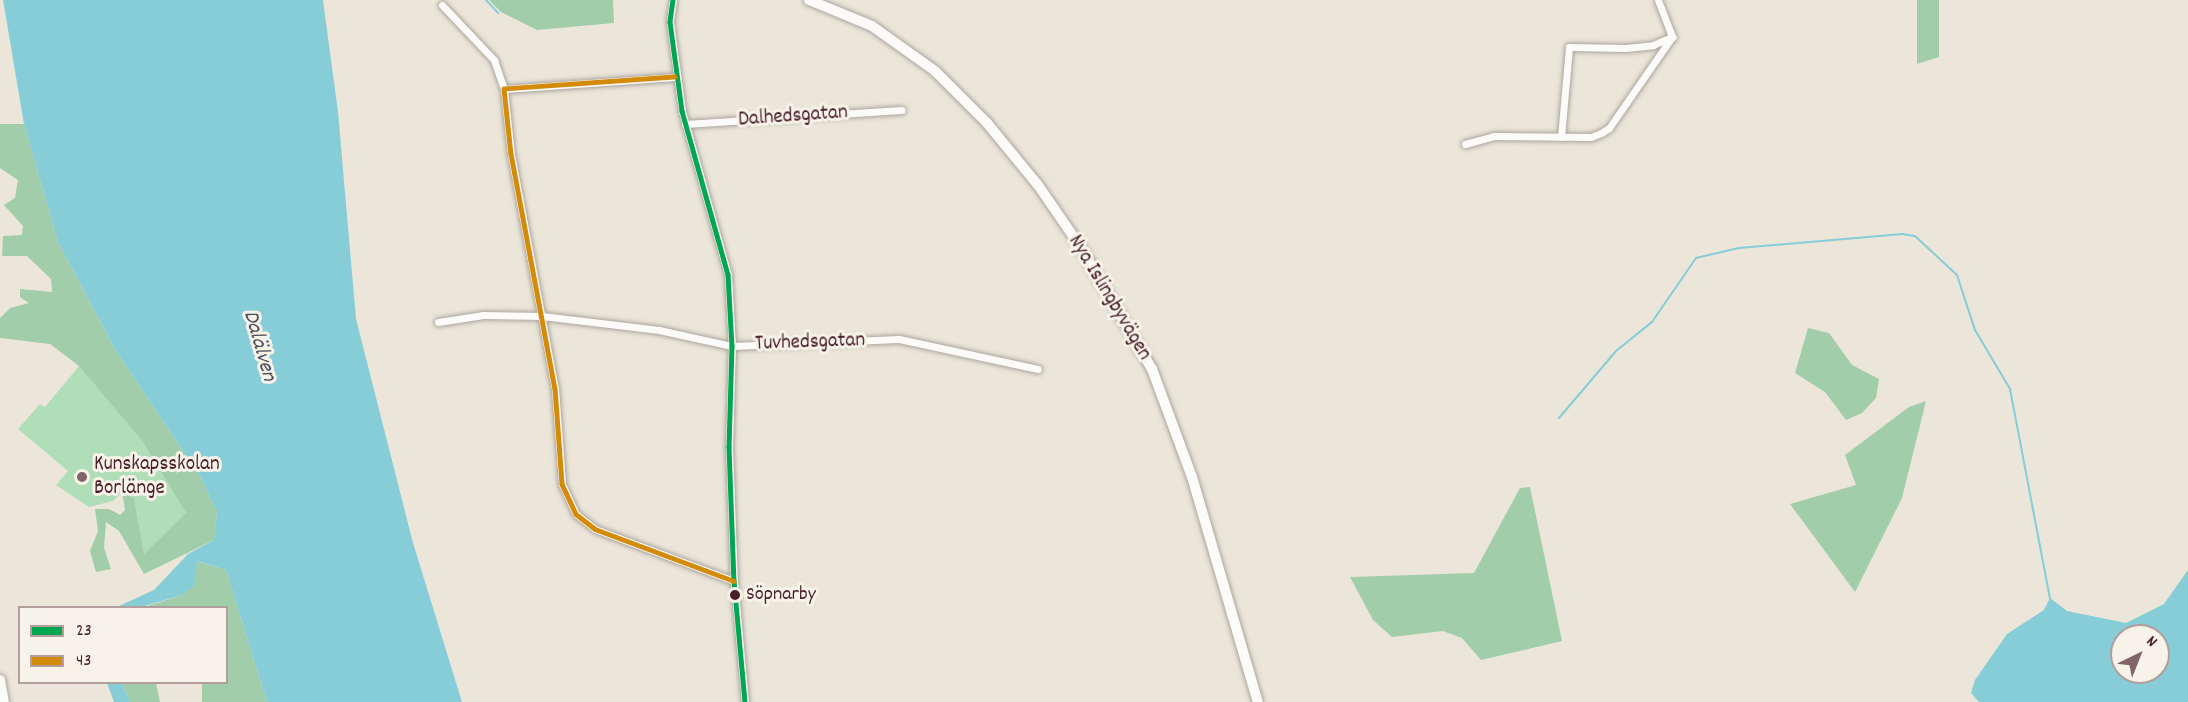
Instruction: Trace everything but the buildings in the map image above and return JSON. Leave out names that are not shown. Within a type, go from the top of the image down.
[{"type":"street","points":[[673,0],[670,22],[675,77],[685,124],[728,275],[732,346],[729,447],[734,581],[745,702]]},
{"type":"street","name":"Nya Islingbyvägen","points":[[809,0],[872,26],[935,71],[987,123],[1038,185],[1080,246],[1152,369],[1192,477],[1258,702]]},
{"type":"street","points":[[1658,0],[1672,36]]},
{"type":"street","points":[[442,5],[494,60],[504,89],[511,154],[555,388],[562,484],[576,514],[596,529],[734,581]]},
{"type":"street","points":[[1465,144],[1494,136],[1591,137],[1609,128],[1672,36]]},
{"type":"street","points":[[1561,136],[1569,47],[1626,48],[1653,45],[1672,36]]},
{"type":"street","points":[[504,89],[675,77]]},
{"type":"street","name":"Dalhedsgatan","points":[[685,124],[902,110]]},
{"type":"street","name":"Tuvhedsgatan","points":[[438,322],[483,315],[542,316],[659,330],[732,346],[898,339],[1038,369]]},
{"type":"street","points":[[0,680],[4,702]]},
{"type":"green space","points":[[489,0],[613,0],[614,23],[537,30],[501,12]]},
{"type":"green space","points":[[1917,0],[1939,0],[1939,57],[1917,64]]},
{"type":"green space","points":[[0,124],[24,124],[58,242],[116,351],[200,476],[217,512],[214,540],[144,574],[119,531],[106,522],[104,548],[111,569],[96,572],[90,551],[98,531],[95,509],[109,509],[120,515],[125,510],[122,492],[134,498],[144,554],[186,513],[142,441],[79,366],[50,344],[0,338],[0,318],[10,308],[29,303],[20,297],[20,289],[52,292],[51,279],[27,256],[2,256],[3,236],[22,235],[23,226],[4,205],[15,198],[18,180],[0,168]]},
{"type":"green space","points":[[1808,328],[1829,333],[1852,365],[1879,379],[1876,398],[1862,413],[1846,420],[1825,392],[1795,373]]},
{"type":"green space","points":[[79,366],[142,441],[186,513],[144,555],[134,498],[122,492],[113,501],[89,507],[56,485],[68,471],[18,429],[40,404],[45,407]]},
{"type":"green space","points":[[1926,401],[1902,498],[1855,592],[1790,504],[1856,485],[1845,455],[1909,407]]},
{"type":"green space","points":[[1530,487],[1562,641],[1481,660],[1462,638],[1443,631],[1392,637],[1373,620],[1350,577],[1474,573],[1520,488]]},
{"type":"green space","points":[[196,561],[226,570],[267,702],[202,702],[202,684],[228,684],[228,606],[147,606],[182,595]]},
{"type":"green space","points":[[122,684],[156,684],[160,702],[130,702]]},
{"type":"water","name":"Dalälven","points":[[3,0],[323,0],[338,112],[356,319],[413,543],[462,702],[267,702],[226,570],[197,561],[194,586],[182,595],[144,606],[119,606],[154,590],[188,554],[214,540],[217,512],[200,476],[116,351],[58,242],[24,124]]},
{"type":"water","points":[[2188,570],[2188,702],[1979,702],[1971,693],[1975,680],[2007,634],[2044,610],[2050,598],[2067,611],[2126,623],[2164,604]]},
{"type":"water","points":[[107,684],[122,684],[130,702],[114,702]]},
{"type":"waterway","points":[[486,0],[498,13]]},
{"type":"waterway","points":[[1559,418],[1616,351],[1652,322],[1696,258],[1739,248],[1902,234],[1915,236],[1957,275],[1975,330],[2010,389],[2050,598]]},
{"type":"transit line","name":"23","points":[[673,0],[670,22],[682,111],[728,275],[732,346],[729,447],[734,581],[745,702]]},
{"type":"transit line","name":"43","points":[[675,77],[504,89],[511,154],[555,388],[562,484],[576,514],[595,529],[734,581]]},
{"type":"place","name":"Kunskapsskolan Borlänge","points":[[82,477]]},
{"type":"place","name":"Söpnarby","points":[[735,595]]}]
